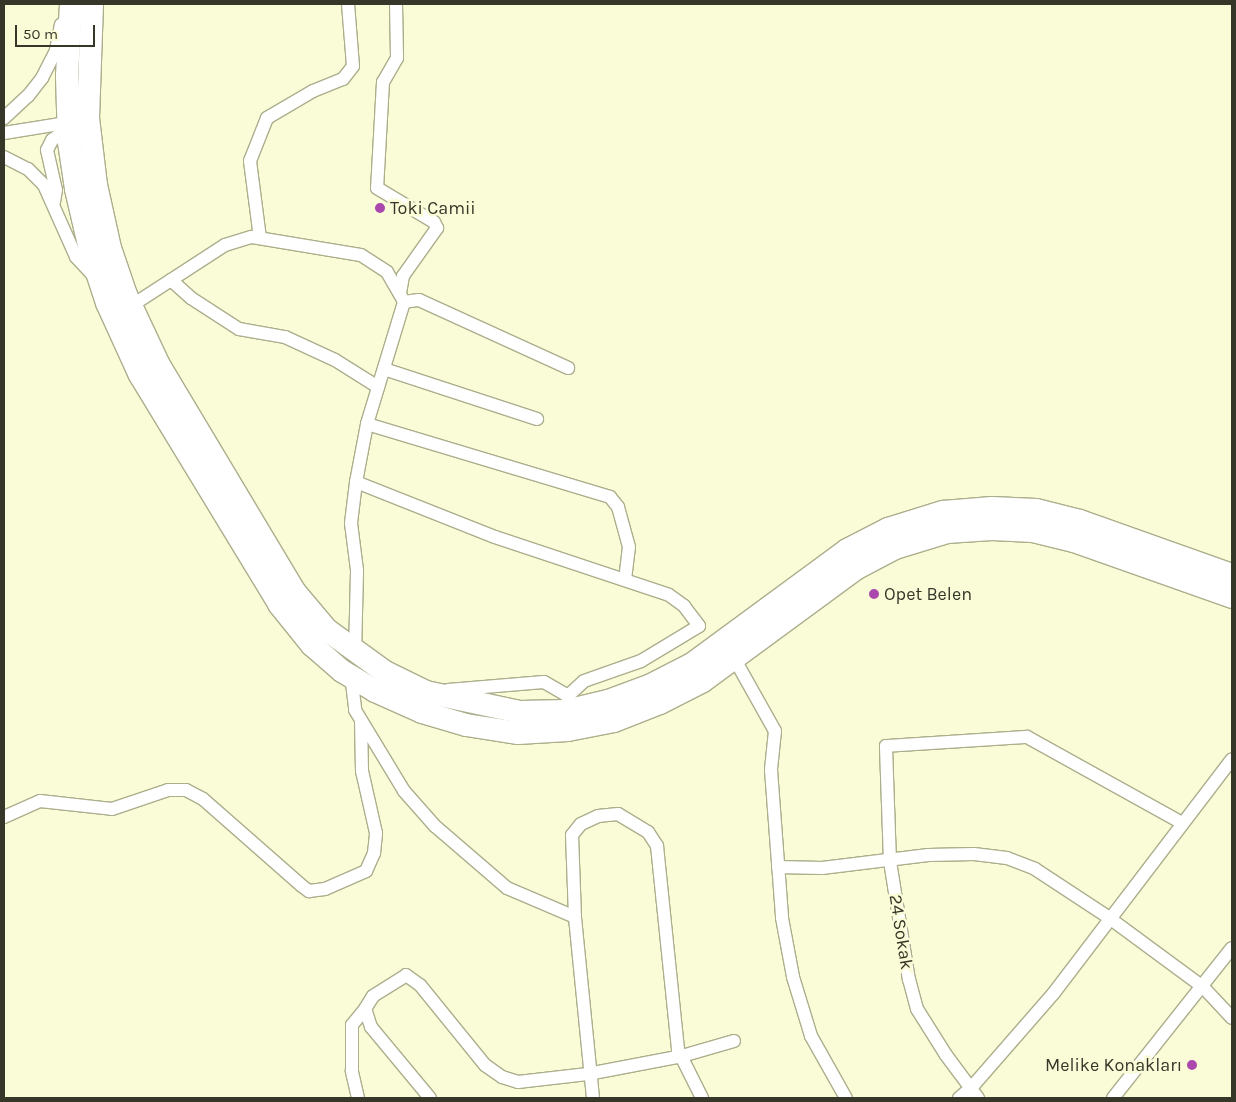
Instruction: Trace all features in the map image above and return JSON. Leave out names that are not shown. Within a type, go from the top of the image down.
[{"type":"highway","points":[[92,4],[75,123],[96,185],[110,248],[132,306],[159,365],[268,551],[326,630],[355,654],[426,692],[520,712],[568,712],[614,721],[660,704],[703,681],[857,568],[896,548],[946,532],[992,529],[1042,533],[1074,540],[1232,597]]},
{"type":"highway","points":[[71,7],[76,189],[101,284],[140,374],[251,562],[279,604],[312,645],[350,676],[422,712],[466,725],[518,733],[568,712],[608,701],[651,685],[692,664],[846,550],[888,529],[943,512],[992,508],[1036,510],[1080,521],[1232,575]]},
{"type":"street","points":[[260,238],[250,161],[267,118],[313,91],[343,79],[352,66],[348,4]]},
{"type":"street","points":[[355,654],[357,570],[351,523],[356,482],[367,424],[384,369],[402,298],[403,276],[437,228],[434,222],[377,188],[383,82],[398,58],[396,4]]},
{"type":"street","points":[[4,118],[28,96],[42,78],[56,50],[62,19],[71,7]]},
{"type":"street","points":[[4,133],[75,123]]},
{"type":"street","points":[[54,203],[56,190],[46,150],[52,140],[75,123]]},
{"type":"street","points":[[4,158],[19,163],[37,176],[54,203],[76,257],[101,284]]},
{"type":"street","points":[[132,306],[225,245],[260,238],[361,255],[387,272],[402,298]]},
{"type":"street","points":[[171,280],[191,298],[239,330],[285,338],[334,360],[378,387]]},
{"type":"street","points":[[402,298],[419,300],[568,368]]},
{"type":"street","points":[[384,369],[536,419]]},
{"type":"street","points":[[367,424],[610,497],[618,507],[629,547],[625,578]]},
{"type":"street","points":[[356,482],[495,537],[625,578],[673,598],[698,626],[641,661],[584,682],[568,712],[544,682],[426,692]]},
{"type":"street","points":[[734,658],[775,731],[771,770],[782,918],[800,1007],[818,1050],[846,1098]]},
{"type":"street","points":[[350,676],[355,710],[404,791],[461,852],[507,888],[575,916]]},
{"type":"street","points":[[4,816],[40,801],[112,809],[168,790],[186,790],[204,799],[309,891],[325,889],[366,871],[374,853],[376,833],[362,771],[361,721]]},
{"type":"street","name":"24 Sokak","points":[[975,1093],[946,1055],[917,1010],[895,908],[890,862],[886,746],[1028,737],[1182,823]]},
{"type":"street","points":[[959,1098],[975,1093],[1052,994],[1108,917],[1232,759]]},
{"type":"street","points":[[593,1098],[588,1074],[575,916],[572,835],[581,824],[598,816],[618,814],[633,821],[648,832],[656,846],[678,1050],[702,1098]]},
{"type":"street","points":[[778,866],[822,868],[890,862],[928,855],[974,854],[1007,858],[1035,869],[1108,917],[1203,987],[1232,1018]]},
{"type":"street","points":[[1113,1098],[1203,987],[1232,948]]},
{"type":"street","points":[[358,1098],[352,1071],[352,1025],[373,996],[406,974],[420,985],[485,1065],[502,1077],[518,1082],[588,1074],[682,1056],[734,1042]]},
{"type":"street","points":[[365,1009],[371,1027],[430,1098]]},
{"type":"place","name":"Toki Camii","points":[[380,208]]},
{"type":"place","name":"Opet Belen","points":[[874,594]]},
{"type":"place","name":"Melike Konakları","points":[[1192,1065]]}]
